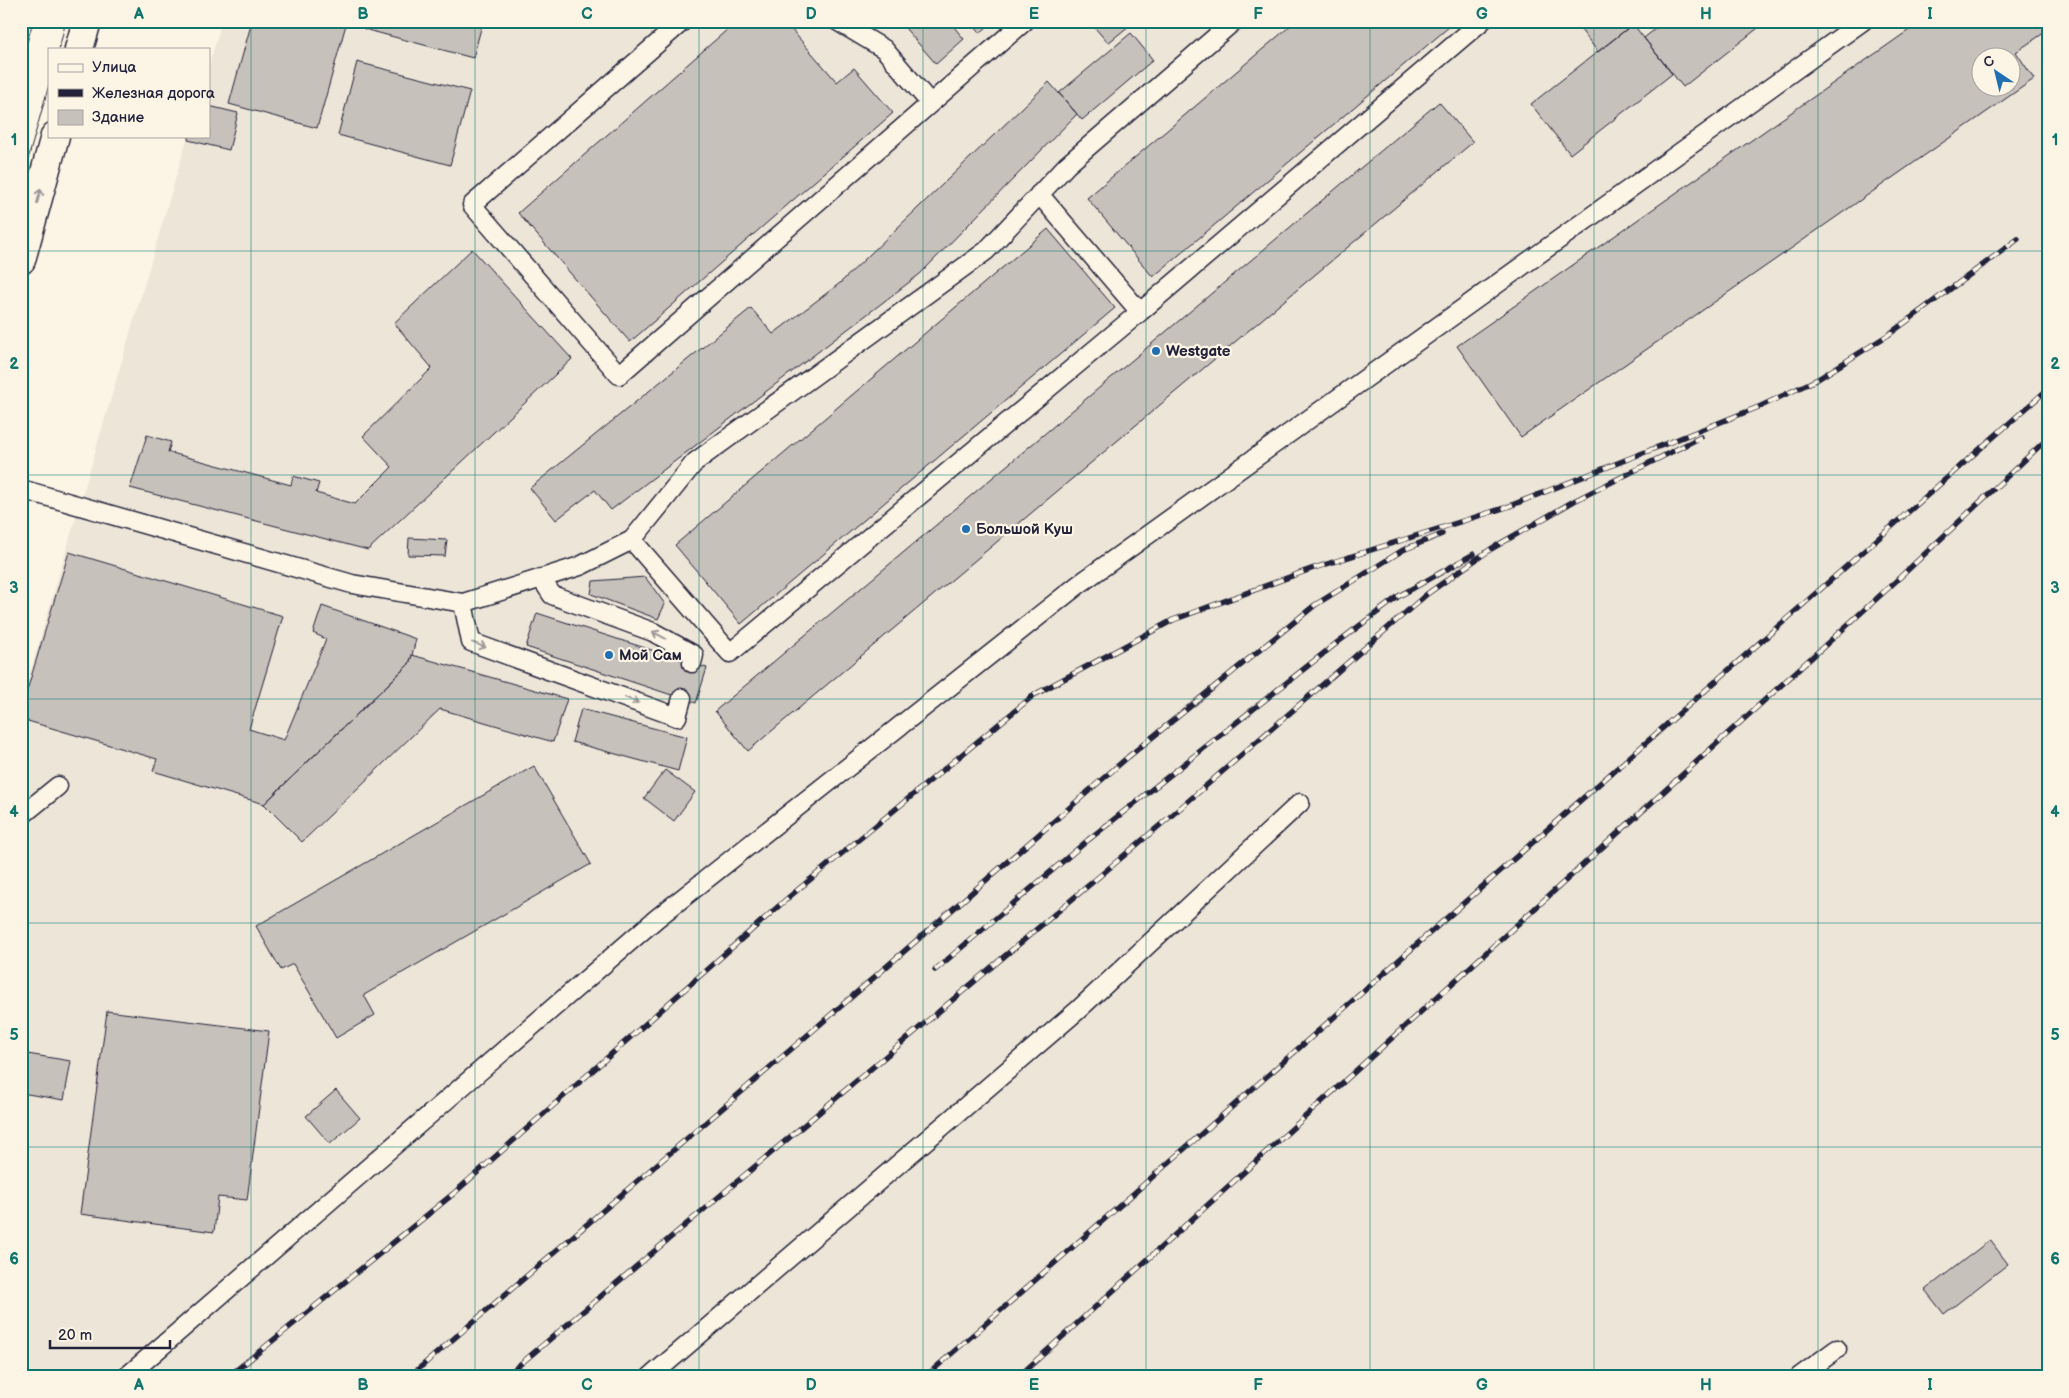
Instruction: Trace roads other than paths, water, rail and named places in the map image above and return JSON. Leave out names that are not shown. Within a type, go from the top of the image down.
[{"type":"main road","points":[[79,48],[87,21]]},
{"type":"main road","points":[[21,260],[54,138]]},
{"type":"lane","points":[[683,21],[472,205],[619,375],[1025,21]]},
{"type":"lane","points":[[836,21],[884,49],[930,103]]},
{"type":"lane","points":[[21,490],[352,584],[463,603],[580,566],[632,540],[695,462],[986,251],[1067,165],[1234,21]]},
{"type":"lane","points":[[632,540],[730,652],[1140,312],[1482,21]]},
{"type":"lane","points":[[126,1377],[656,919],[1078,585],[1863,21]]},
{"type":"lane","points":[[1039,194],[1140,312]]},
{"type":"lane","points":[[541,578],[552,595],[654,632],[694,655],[692,663]]},
{"type":"lane","points":[[463,603],[471,642],[677,716],[682,698]]},
{"type":"lane","points":[[21,816],[58,786]]},
{"type":"lane","points":[[650,1377],[1078,1010],[1300,803]]},
{"type":"lane","points":[[1799,1377],[1837,1349]]},
{"type":"tram line","points":[[21,64],[33,21]]},
{"type":"tram line","points":[[59,48],[66,21]]},
{"type":"tram line","points":[[21,184],[48,89]]},
{"type":"railway","points":[[228,1377],[453,1194],[789,897],[1034,695],[1173,620],[1311,569],[1507,507],[1761,406],[1818,379],[1888,335],[2018,239]]},
{"type":"railway","points":[[925,1377],[2048,389]]},
{"type":"railway","points":[[505,1377],[1178,810],[1427,594],[1491,549],[1574,501],[1701,437]]},
{"type":"railway","points":[[1018,1377],[1896,581],[2048,438]]},
{"type":"railway","points":[[409,1377],[1128,757],[1315,605],[1403,550],[1442,534]]},
{"type":"railway","points":[[935,970],[1088,840],[1338,642],[1399,596],[1474,554]]},
{"type":"place","name":"Westgate","points":[[1156,351]]},
{"type":"place","name":"Большой Куш","points":[[966,529]]},
{"type":"place","name":"Мой Сам","points":[[609,655]]}]
